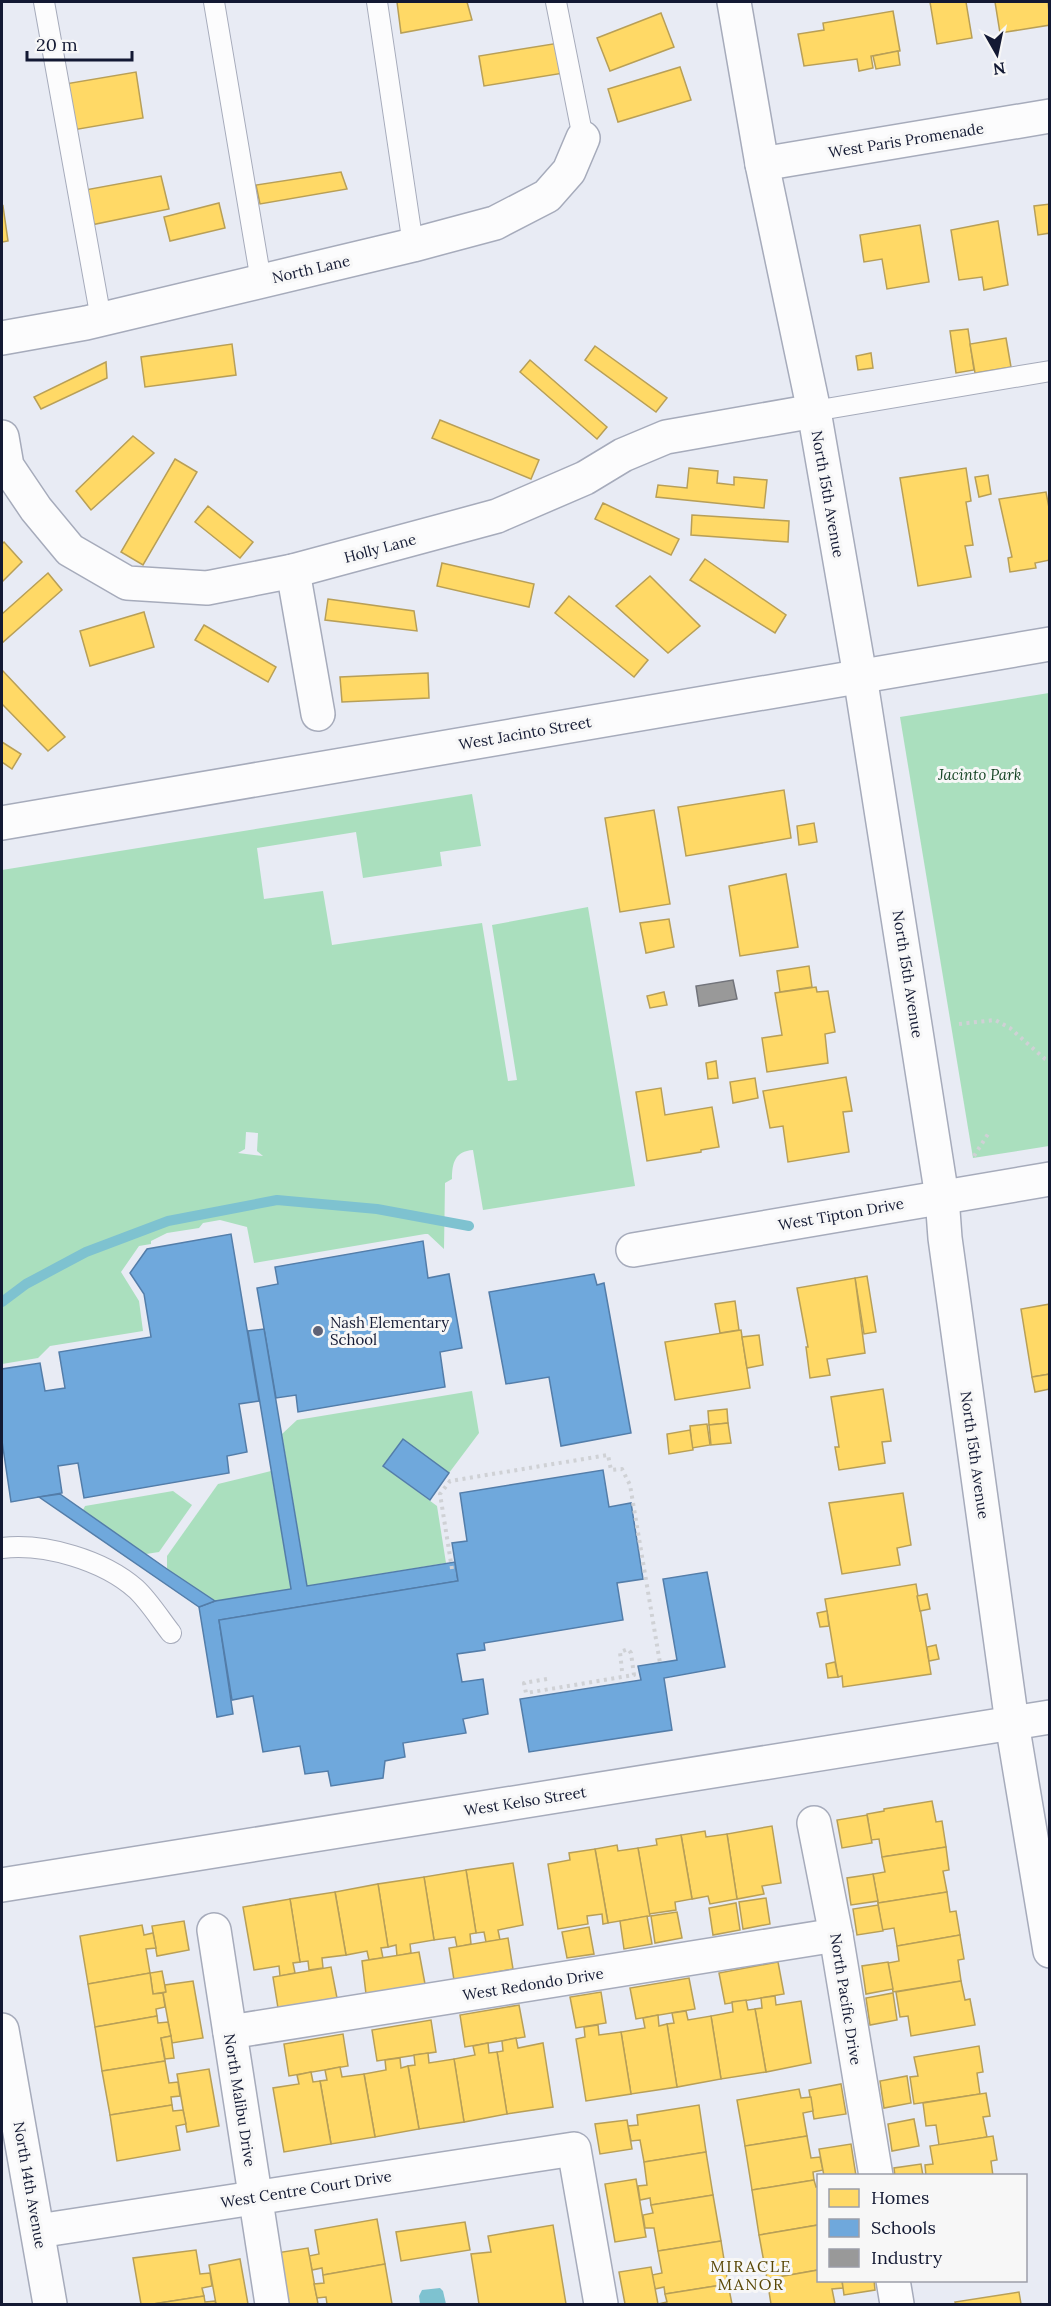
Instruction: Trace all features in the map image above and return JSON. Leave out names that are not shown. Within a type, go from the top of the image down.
[{"type":"street","name":"North 15th Avenue","points":[[734,2],[762,164],[814,411],[860,676],[942,1197],[947,1250],[1012,1723],[1050,1951]]},
{"type":"street","name":"West Paris Promenade","points":[[762,164],[1050,116]]},
{"type":"street","name":"North Lane","points":[[2,338],[101,319],[413,245],[495,223],[547,196],[569,171],[583,138]]},
{"type":"street","name":"Holly Lane","points":[[2,437],[7,466],[36,509],[70,550],[126,583],[207,588],[293,571],[497,516],[585,478],[623,455],[666,437],[814,411]]},
{"type":"street","points":[[293,571],[318,714]]},
{"type":"street","name":"West Jacinto Street","points":[[2,823],[1050,644]]},
{"type":"street","name":"West Tipton Drive","points":[[633,1250],[1050,1179]]},
{"type":"street","name":"West Kelso Street","points":[[2,1885],[1050,1717]]},
{"type":"street","name":"North Pacific Drive","points":[[814,1823],[836,1935],[876,2174]]},
{"type":"street","name":"North Malibu Drive","points":[[214,1930],[272,2304]]},
{"type":"street","name":"West Redondo Drive","points":[[230,2032],[836,1935]]},
{"type":"street","name":"North 14th Avenue","points":[[2,2030],[50,2304]]},
{"type":"street","name":"West Centre Court Drive","points":[[38,2231],[574,2149],[601,2304]]},
{"type":"street","points":[[893,2282],[897,2304]]},
{"type":"lane","points":[[44,2],[101,319]]},
{"type":"lane","points":[[214,2],[261,281]]},
{"type":"lane","points":[[377,2],[413,245]]},
{"type":"lane","points":[[556,2],[583,138]]},
{"type":"lane","points":[[814,411],[898,398],[1029,373],[1050,372]]},
{"type":"lane","points":[[2,1548],[56,1550],[110,1571],[137,1590],[171,1633]]},
{"type":"path","points":[[959,1023],[995,1020],[1050,1061]]},
{"type":"path","points":[[974,1156],[988,1134]]},
{"type":"path","points":[[452,1569],[440,1494],[450,1481],[608,1455],[611,1470],[625,1472],[630,1485],[660,1663]]},
{"type":"path","points":[[547,1679],[524,1683],[526,1693],[634,1675],[630,1650],[625,1648],[620,1655],[622,1671]]},
{"type":"green space","name":"Jacinto Park","points":[[1049,693],[1049,1146],[973,1158],[900,717]]},
{"type":"green space","points":[[472,794],[481,846],[440,852],[442,866],[363,878],[356,832],[257,848],[264,899],[323,891],[332,945],[482,923],[508,1081],[517,1080],[492,925],[588,907],[635,1186],[483,1210],[473,1150],[458,1155],[454,1163],[452,1179],[445,1183],[444,1249],[428,1234],[425,1234],[254,1263],[247,1227],[220,1220],[203,1223],[199,1228],[167,1233],[151,1241],[151,1244],[139,1246],[121,1272],[139,1301],[143,1331],[50,1346],[38,1358],[2,1364],[2,870]],"holes":[[[246,1132],[258,1133],[257,1151],[263,1156],[238,1153],[245,1149]]]},
{"type":"green space","points":[[472,1391],[479,1433],[449,1473],[403,1440],[383,1466],[437,1506],[446,1563],[307,1586],[282,1434],[297,1420]]},
{"type":"green space","points":[[271,1471],[291,1589],[215,1601],[167,1569],[167,1556],[218,1484]]},
{"type":"green space","points":[[173,1491],[192,1505],[159,1552],[146,1554],[83,1510],[85,1506]]},
{"type":"water","points":[[440,2288],[446,2304],[420,2304],[419,2296],[422,2290]]},
{"type":"building: Homes","points":[[397,2],[467,2],[472,20],[401,33]]},
{"type":"building: Homes","points":[[930,2],[966,2],[972,38],[937,44]]},
{"type":"building: Homes","points":[[995,2],[1048,2],[1050,25],[1000,33]]},
{"type":"building: Homes","points":[[893,11],[900,51],[871,56],[873,68],[859,71],[857,59],[804,66],[798,34],[824,30],[823,23]]},
{"type":"building: Homes","points":[[661,13],[674,47],[610,71],[597,38]]},
{"type":"building: Homes","points":[[559,43],[564,73],[484,86],[479,56]]},
{"type":"building: Homes","points":[[898,51],[900,65],[876,69],[873,56]]},
{"type":"building: Homes","points":[[680,67],[691,100],[618,122],[608,89]]},
{"type":"building: Homes","points":[[136,72],[143,118],[73,130],[65,84]]},
{"type":"building: Homes","points":[[341,172],[347,189],[260,204],[256,185]]},
{"type":"building: Homes","points":[[161,176],[169,209],[91,225],[85,190]]},
{"type":"building: Homes","points":[[219,203],[225,228],[170,241],[164,217]]},
{"type":"building: Homes","points":[[1050,204],[1050,233],[1038,235],[1034,206]]},
{"type":"building: Homes","points":[[2,207],[8,241],[2,242]]},
{"type":"building: Homes","points":[[998,221],[1008,285],[984,290],[982,277],[959,280],[951,230]]},
{"type":"building: Homes","points":[[920,225],[929,282],[887,289],[882,259],[864,262],[860,235]]},
{"type":"building: Homes","points":[[968,329],[974,370],[956,373],[950,331]]},
{"type":"building: Homes","points":[[1006,338],[1011,367],[975,373],[970,344]]},
{"type":"building: Homes","points":[[232,344],[236,375],[145,387],[141,357]]},
{"type":"building: Homes","points":[[595,346],[667,398],[656,412],[585,360]]},
{"type":"building: Homes","points":[[871,353],[873,368],[858,370],[856,356]]},
{"type":"building: Homes","points":[[530,360],[607,427],[597,439],[520,372]]},
{"type":"building: Homes","points":[[106,362],[107,378],[41,409],[34,397]]},
{"type":"building: Homes","points":[[440,420],[539,460],[531,479],[432,438]]},
{"type":"building: Homes","points":[[133,436],[154,453],[91,510],[76,491]]},
{"type":"building: Homes","points":[[175,459],[197,472],[143,565],[121,552]]},
{"type":"building: Homes","points":[[689,468],[718,471],[717,483],[734,485],[734,477],[767,480],[764,508],[656,497],[658,485],[687,488]]},
{"type":"building: Homes","points":[[966,468],[971,501],[966,502],[973,545],[965,546],[971,577],[918,586],[900,478]]},
{"type":"building: Homes","points":[[988,475],[991,494],[979,497],[975,477]]},
{"type":"building: Homes","points":[[1046,492],[1050,513],[1050,560],[1035,563],[1036,568],[1010,572],[1008,558],[1012,557],[999,499]]},
{"type":"building: Homes","points":[[603,503],[679,539],[671,555],[595,519]]},
{"type":"building: Homes","points":[[208,506],[253,542],[240,558],[195,522]]},
{"type":"building: Homes","points":[[692,515],[789,521],[788,542],[691,535]]},
{"type":"building: Homes","points":[[4,542],[22,562],[2,582],[2,544]]},
{"type":"building: Homes","points":[[705,559],[786,615],[775,633],[690,580]]},
{"type":"building: Homes","points":[[442,563],[534,584],[529,607],[437,586]]},
{"type":"building: Homes","points":[[48,573],[62,590],[2,643],[2,614]]},
{"type":"building: Homes","points":[[650,576],[700,626],[668,653],[616,606]]},
{"type":"building: Homes","points":[[569,596],[648,660],[634,677],[555,613]]},
{"type":"building: Homes","points":[[328,599],[414,611],[417,631],[325,620]]},
{"type":"building: Homes","points":[[144,612],[154,647],[90,666],[80,631]]},
{"type":"building: Homes","points":[[204,625],[276,667],[268,682],[195,640]]},
{"type":"building: Homes","points":[[2,670],[65,737],[48,751],[2,704]]},
{"type":"building: Homes","points":[[428,673],[429,698],[342,702],[340,677]]},
{"type":"building: Homes","points":[[2,742],[21,754],[12,769],[2,762]]},
{"type":"building: Homes","points":[[784,790],[791,838],[686,856],[678,807]]},
{"type":"building: Homes","points":[[654,810],[670,904],[620,912],[605,818]]},
{"type":"building: Homes","points":[[814,823],[817,842],[799,845],[797,826]]},
{"type":"building: Homes","points":[[786,874],[798,947],[740,956],[729,886]]},
{"type":"building: Homes","points":[[669,919],[674,947],[646,953],[640,923]]},
{"type":"building: Homes","points":[[809,966],[812,987],[780,992],[777,971]]},
{"type":"building: Homes","points":[[816,987],[817,992],[828,991],[835,1032],[825,1034],[828,1063],[767,1072],[762,1038],[782,1035],[775,993]]},
{"type":"building: Homes","points":[[664,992],[667,1005],[650,1008],[647,996]]},
{"type":"building: Homes","points":[[716,1061],[718,1078],[708,1079],[706,1063]]},
{"type":"building: Homes","points":[[846,1077],[852,1111],[843,1112],[849,1152],[788,1162],[783,1126],[770,1128],[763,1091]]},
{"type":"building: Homes","points":[[755,1078],[758,1098],[733,1103],[730,1082]]},
{"type":"building: Homes","points":[[661,1088],[665,1115],[712,1107],[719,1147],[647,1161],[636,1092]]},
{"type":"building: Homes","points":[[867,1276],[876,1332],[864,1334],[855,1278]]},
{"type":"building: Homes","points":[[855,1278],[865,1353],[827,1359],[830,1375],[810,1378],[806,1347],[808,1347],[797,1288]]},
{"type":"building: Homes","points":[[735,1301],[739,1330],[720,1333],[715,1304]]},
{"type":"building: Homes","points":[[1050,1304],[1050,1374],[1032,1377],[1021,1309]]},
{"type":"building: Homes","points":[[741,1330],[750,1388],[675,1400],[665,1342]]},
{"type":"building: Homes","points":[[759,1335],[763,1365],[747,1368],[742,1337]]},
{"type":"building: Homes","points":[[1050,1374],[1050,1389],[1035,1392],[1032,1377]]},
{"type":"building: Homes","points":[[883,1389],[891,1441],[882,1442],[885,1463],[839,1470],[835,1447],[839,1447],[831,1397]]},
{"type":"building: Homes","points":[[727,1409],[728,1423],[709,1425],[708,1411]]},
{"type":"building: Homes","points":[[728,1423],[731,1443],[711,1445],[709,1425]]},
{"type":"building: Homes","points":[[707,1424],[710,1445],[692,1448],[690,1426]]},
{"type":"building: Homes","points":[[690,1430],[693,1450],[669,1454],[667,1434]]},
{"type":"building: Homes","points":[[903,1493],[911,1545],[897,1548],[900,1565],[842,1574],[829,1503]]},
{"type":"building: Homes","points":[[916,1584],[931,1674],[843,1687],[842,1676],[838,1677],[825,1599]]},
{"type":"building: Homes","points":[[927,1594],[930,1609],[920,1611],[917,1596]]},
{"type":"building: Homes","points":[[827,1611],[829,1626],[820,1627],[817,1613]]},
{"type":"building: Homes","points":[[936,1645],[939,1659],[929,1661],[927,1647]]},
{"type":"building: Homes","points":[[835,1662],[838,1677],[828,1678],[826,1664]]},
{"type":"building: Homes","points":[[932,1801],[936,1822],[942,1821],[946,1847],[882,1857],[879,1839],[871,1840],[867,1814]]},
{"type":"building: Homes","points":[[867,1815],[872,1843],[842,1848],[837,1820]]},
{"type":"building: Homes","points":[[772,1826],[781,1883],[762,1886],[764,1894],[737,1899],[727,1834]]},
{"type":"building: Homes","points":[[705,1831],[706,1837],[727,1834],[737,1899],[710,1904],[708,1896],[692,1899],[681,1835]]},
{"type":"building: Homes","points":[[681,1835],[692,1899],[675,1902],[676,1910],[649,1914],[638,1848],[657,1845],[656,1839]]},
{"type":"building: Homes","points":[[617,1845],[618,1851],[638,1848],[650,1916],[608,1923],[595,1849]]},
{"type":"building: Homes","points":[[946,1847],[949,1870],[943,1871],[947,1892],[878,1903],[873,1874],[885,1872],[882,1857]]},
{"type":"building: Homes","points":[[595,1849],[608,1923],[603,1924],[602,1914],[587,1916],[588,1924],[558,1929],[548,1864],[570,1860],[569,1853]]},
{"type":"building: Homes","points":[[513,1863],[523,1925],[498,1930],[500,1940],[486,1942],[484,1932],[476,1933],[466,1870]]},
{"type":"building: Homes","points":[[466,1870],[476,1933],[470,1934],[471,1944],[457,1947],[455,1937],[434,1940],[424,1877]]},
{"type":"building: Homes","points":[[873,1874],[878,1901],[851,1905],[847,1878]]},
{"type":"building: Homes","points":[[424,1877],[434,1940],[410,1944],[411,1953],[397,1956],[396,1945],[388,1947],[378,1884]]},
{"type":"building: Homes","points":[[378,1884],[388,1947],[381,1948],[383,1958],[369,1960],[367,1951],[346,1955],[335,1892]]},
{"type":"building: Homes","points":[[335,1892],[346,1955],[322,1958],[323,1968],[309,1970],[308,1961],[300,1962],[290,1899]]},
{"type":"building: Homes","points":[[947,1892],[950,1912],[956,1911],[960,1935],[897,1946],[894,1928],[882,1930],[878,1903]]},
{"type":"building: Homes","points":[[766,1898],[770,1924],[743,1929],[739,1902]]},
{"type":"building: Homes","points":[[290,1899],[300,1962],[293,1963],[295,1973],[280,1976],[279,1966],[254,1970],[243,1907]]},
{"type":"building: Homes","points":[[736,1903],[740,1930],[713,1935],[709,1908]]},
{"type":"building: Homes","points":[[878,1905],[883,1931],[857,1935],[853,1909]]},
{"type":"building: Homes","points":[[677,1912],[682,1938],[655,1943],[651,1916]]},
{"type":"building: Homes","points":[[647,1916],[652,1944],[624,1949],[620,1921]]},
{"type":"building: Homes","points":[[184,1921],[189,1950],[157,1956],[152,1926]]},
{"type":"building: Homes","points":[[142,1925],[144,1935],[153,1933],[156,1948],[146,1949],[150,1973],[88,1984],[80,1936]]},
{"type":"building: Homes","points":[[589,1927],[594,1954],[567,1958],[562,1932]]},
{"type":"building: Homes","points":[[960,1935],[964,1959],[958,1960],[961,1981],[893,1992],[888,1963],[899,1961],[897,1946]]},
{"type":"building: Homes","points":[[508,1938],[513,1969],[454,1980],[449,1948]]},
{"type":"building: Homes","points":[[419,1952],[425,1984],[366,1994],[362,1961]]},
{"type":"building: Homes","points":[[778,1962],[784,1994],[725,2004],[719,1973]]},
{"type":"building: Homes","points":[[888,1962],[893,1989],[866,1994],[862,1966]]},
{"type":"building: Homes","points":[[331,1967],[337,1998],[278,2008],[273,1977]]},
{"type":"building: Homes","points":[[162,1971],[166,1992],[153,1994],[150,1973]]},
{"type":"building: Homes","points":[[150,1973],[153,1994],[163,1993],[165,2007],[156,2009],[157,2016],[95,2027],[88,1984]]},
{"type":"building: Homes","points":[[689,1978],[695,2009],[636,2019],[630,1988]]},
{"type":"building: Homes","points":[[193,1981],[203,2038],[172,2043],[163,1993],[166,1992],[165,1985]]},
{"type":"building: Homes","points":[[961,1981],[965,2000],[970,1999],[975,2025],[911,2036],[908,2016],[900,2017],[896,1992]]},
{"type":"building: Homes","points":[[601,1992],[606,2023],[576,2028],[570,1997]]},
{"type":"building: Homes","points":[[893,1993],[897,2020],[870,2025],[866,1998]]},
{"type":"building: Homes","points":[[775,1996],[776,2005],[801,2001],[811,2063],[766,2072],[755,2009],[762,2008],[761,1998]]},
{"type":"building: Homes","points":[[746,2000],[748,2010],[755,2009],[766,2072],[721,2079],[711,2016],[733,2012],[732,2002]]},
{"type":"building: Homes","points":[[519,2005],[525,2037],[465,2047],[460,2015]]},
{"type":"building: Homes","points":[[686,2011],[688,2020],[711,2016],[721,2079],[677,2087],[667,2024],[674,2023],[672,2013]]},
{"type":"building: Homes","points":[[658,2015],[659,2026],[667,2024],[677,2087],[631,2094],[621,2032],[645,2028],[643,2018]]},
{"type":"building: Homes","points":[[157,2016],[158,2023],[168,2022],[171,2036],[161,2038],[165,2061],[102,2071],[95,2027]]},
{"type":"building: Homes","points":[[431,2020],[436,2052],[377,2061],[372,2030]]},
{"type":"building: Homes","points":[[598,2025],[599,2035],[621,2032],[631,2094],[586,2101],[576,2039],[585,2037],[584,2027]]},
{"type":"building: Homes","points":[[343,2034],[348,2066],[289,2076],[284,2044]]},
{"type":"building: Homes","points":[[171,2036],[174,2058],[165,2059],[161,2038]]},
{"type":"building: Homes","points":[[516,2038],[518,2048],[543,2043],[553,2107],[507,2114],[497,2052],[503,2051],[502,2041]]},
{"type":"building: Homes","points":[[488,2043],[489,2053],[497,2052],[507,2114],[464,2122],[454,2059],[475,2055],[473,2046]]},
{"type":"building: Homes","points":[[979,2046],[983,2072],[977,2073],[980,2094],[914,2104],[910,2077],[918,2076],[914,2057]]},
{"type":"building: Homes","points":[[428,2053],[429,2063],[454,2059],[464,2122],[419,2129],[408,2066],[415,2065],[414,2055]]},
{"type":"building: Homes","points":[[400,2058],[401,2068],[408,2066],[419,2129],[375,2137],[364,2074],[386,2070],[385,2060]]},
{"type":"building: Homes","points":[[165,2061],[169,2083],[178,2082],[180,2096],[171,2097],[172,2105],[110,2115],[102,2071]]},
{"type":"building: Homes","points":[[340,2067],[342,2077],[364,2074],[375,2137],[331,2144],[320,2081],[327,2080],[325,2070]]},
{"type":"building: Homes","points":[[209,2069],[219,2126],[187,2132],[177,2074]]},
{"type":"building: Homes","points":[[311,2072],[313,2082],[320,2081],[331,2144],[284,2152],[273,2088],[299,2084],[297,2075]]},
{"type":"building: Homes","points":[[907,2076],[911,2103],[884,2108],[880,2081]]},
{"type":"building: Homes","points":[[841,2084],[846,2114],[814,2119],[809,2090]]},
{"type":"building: Homes","points":[[799,2089],[801,2098],[811,2097],[813,2111],[803,2113],[807,2136],[745,2146],[737,2100]]},
{"type":"building: Homes","points":[[986,2093],[990,2116],[983,2117],[987,2137],[939,2145],[936,2125],[926,2126],[923,2103]]},
{"type":"building: Homes","points":[[172,2105],[173,2111],[183,2110],[186,2124],[176,2126],[180,2150],[117,2161],[110,2115]]},
{"type":"building: Homes","points":[[699,2105],[706,2152],[644,2162],[640,2140],[631,2141],[628,2126],[638,2125],[637,2115]]},
{"type":"building: Homes","points":[[914,2119],[919,2146],[892,2151],[888,2124]]},
{"type":"building: Homes","points":[[627,2120],[632,2149],[600,2154],[595,2124]]},
{"type":"building: Homes","points":[[807,2136],[811,2158],[820,2157],[823,2170],[813,2172],[814,2180],[752,2190],[745,2146]]},
{"type":"building: Homes","points":[[993,2136],[997,2160],[991,2161],[993,2174],[926,2174],[925,2165],[933,2164],[930,2146]]},
{"type":"building: Homes","points":[[851,2144],[856,2174],[824,2174],[819,2149]]},
{"type":"building: Homes","points":[[706,2152],[713,2195],[651,2205],[650,2198],[640,2200],[638,2186],[647,2185],[644,2162]]},
{"type":"building: Homes","points":[[921,2164],[923,2174],[895,2174],[894,2168]]},
{"type":"building: Homes","points":[[636,2179],[646,2237],[615,2242],[605,2184]]},
{"type":"building: Homes","points":[[814,2180],[817,2186],[817,2225],[759,2235],[752,2190]]},
{"type":"building: Homes","points":[[713,2195],[721,2241],[658,2251],[654,2228],[645,2228],[643,2215],[653,2213],[651,2205]]},
{"type":"building: Homes","points":[[377,2219],[385,2264],[323,2275],[322,2268],[312,2270],[309,2256],[319,2254],[315,2230]]},
{"type":"building: Homes","points":[[465,2222],[470,2250],[401,2261],[396,2232]]},
{"type":"building: Homes","points":[[553,2225],[566,2304],[479,2304],[471,2254],[491,2252],[488,2236]]},
{"type":"building: Homes","points":[[817,2225],[817,2270],[767,2279],[759,2235]]},
{"type":"building: Homes","points":[[721,2241],[728,2284],[665,2294],[664,2287],[655,2289],[652,2275],[662,2273],[658,2251]]},
{"type":"building: Homes","points":[[308,2248],[318,2304],[285,2304],[276,2253]]},
{"type":"building: Homes","points":[[196,2250],[200,2274],[210,2273],[212,2286],[202,2288],[204,2296],[141,2304],[133,2258]]},
{"type":"building: Homes","points":[[240,2259],[248,2304],[216,2304],[209,2265]]},
{"type":"building: Homes","points":[[385,2264],[392,2304],[327,2304],[326,2297],[317,2298],[314,2284],[324,2283],[323,2275]]},
{"type":"building: Homes","points":[[651,2267],[658,2304],[625,2304],[619,2272]]},
{"type":"building: Homes","points":[[817,2270],[817,2282],[842,2282],[843,2288],[832,2289],[835,2304],[771,2304],[767,2279]]},
{"type":"building: Homes","points":[[842,2282],[874,2282],[875,2290],[844,2295]]},
{"type":"building: Homes","points":[[728,2284],[732,2304],[658,2304],[667,2302],[665,2294]]},
{"type":"building: Homes","points":[[1019,2292],[1021,2304],[956,2304],[955,2302]]},
{"type":"building: Homes","points":[[204,2296],[205,2302],[215,2301],[216,2304],[153,2304]]},
{"type":"building: Schools","points":[[231,1234],[259,1401],[239,1404],[247,1452],[227,1456],[229,1473],[84,1498],[78,1463],[58,1466],[62,1493],[11,1502],[2,1441],[2,1369],[40,1363],[45,1391],[65,1388],[59,1352],[151,1337],[144,1294],[130,1273],[147,1249]]},
{"type":"building: Schools","points":[[423,1241],[428,1278],[449,1274],[462,1348],[440,1352],[445,1387],[298,1412],[296,1395],[276,1398],[257,1288],[278,1284],[275,1267]]},
{"type":"building: Schools","points":[[594,1274],[597,1285],[604,1283],[631,1433],[561,1446],[549,1377],[506,1384],[489,1292]]},
{"type":"building: Schools","points":[[264,1329],[307,1586],[455,1562],[458,1581],[219,1620],[233,1714],[217,1717],[199,1607],[215,1601],[291,1589],[248,1331]]},
{"type":"building: Schools","points":[[403,1439],[449,1473],[430,1500],[383,1466]]},
{"type":"building: Schools","points":[[603,1470],[609,1507],[631,1503],[643,1579],[617,1583],[623,1620],[484,1643],[485,1650],[457,1654],[462,1682],[483,1679],[488,1714],[463,1719],[466,1733],[403,1743],[405,1757],[385,1761],[383,1778],[331,1786],[328,1771],[305,1774],[300,1746],[263,1752],[253,1696],[232,1700],[219,1620],[458,1581],[452,1543],[467,1541],[460,1493]]},
{"type":"building: Schools","points":[[60,1494],[215,1601],[199,1607],[39,1497]]},
{"type":"building: Schools","points":[[707,1572],[725,1667],[664,1678],[672,1730],[529,1752],[520,1699],[641,1680],[638,1666],[677,1660],[663,1579]]},
{"type":"building: Industry","points":[[733,980],[737,999],[699,1006],[696,986]]},
{"type":"waterway","points":[[2,1302],[26,1284],[86,1252],[168,1221],[277,1200],[377,1209],[469,1226]]},
{"type":"place","name":"Nash Elementary School","points":[[318,1331]]},
{"type":"district","name":"MIRACLE MANOR","points":[[751,2275]]}]
